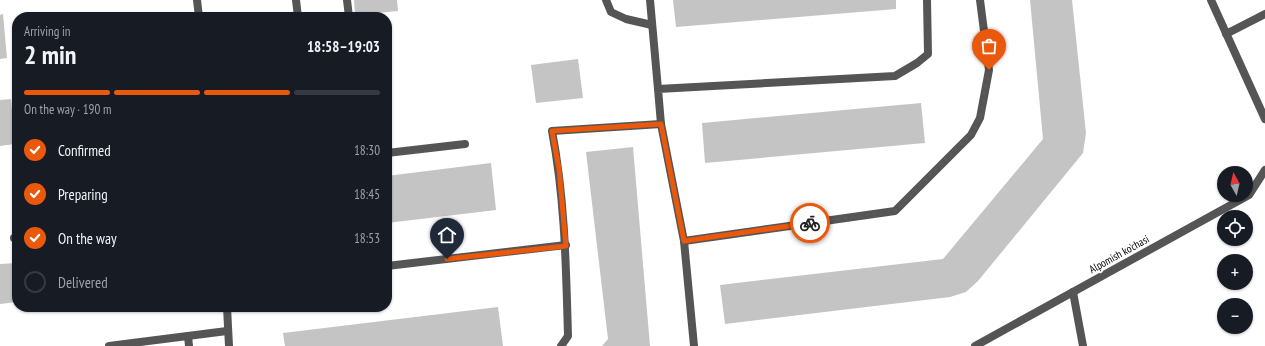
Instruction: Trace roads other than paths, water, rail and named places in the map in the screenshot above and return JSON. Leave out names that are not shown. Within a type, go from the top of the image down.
[{"type":"street","points":[[197,0],[198,12]]},
{"type":"street","points":[[296,0],[297,12]]},
{"type":"street","points":[[347,0],[348,12]]},
{"type":"street","points":[[606,0],[611,12],[626,19],[652,25]]},
{"type":"street","points":[[650,0],[661,124],[684,241],[694,346]]},
{"type":"street","points":[[658,89],[895,76],[917,63],[928,54],[927,0]]},
{"type":"street","points":[[684,241],[895,211],[971,134],[980,118],[989,70],[980,0]]},
{"type":"street","points":[[1211,0],[1265,120]]},
{"type":"street","points":[[1226,34],[1265,14]]},
{"type":"street","points":[[561,346],[568,336],[566,246],[559,169],[552,131],[661,124]]},
{"type":"street","points":[[392,152],[465,144]]},
{"type":"street","name":"Alpomish ko'chasi","points":[[974,346],[1249,195],[1265,170]]},
{"type":"street","points":[[392,265],[566,246]]},
{"type":"street","points":[[1073,292],[1083,346]]},
{"type":"street","points":[[226,312],[229,346]]},
{"type":"street","points":[[109,346],[227,331]]},
{"type":"street","points":[[188,336],[189,346]]}]
